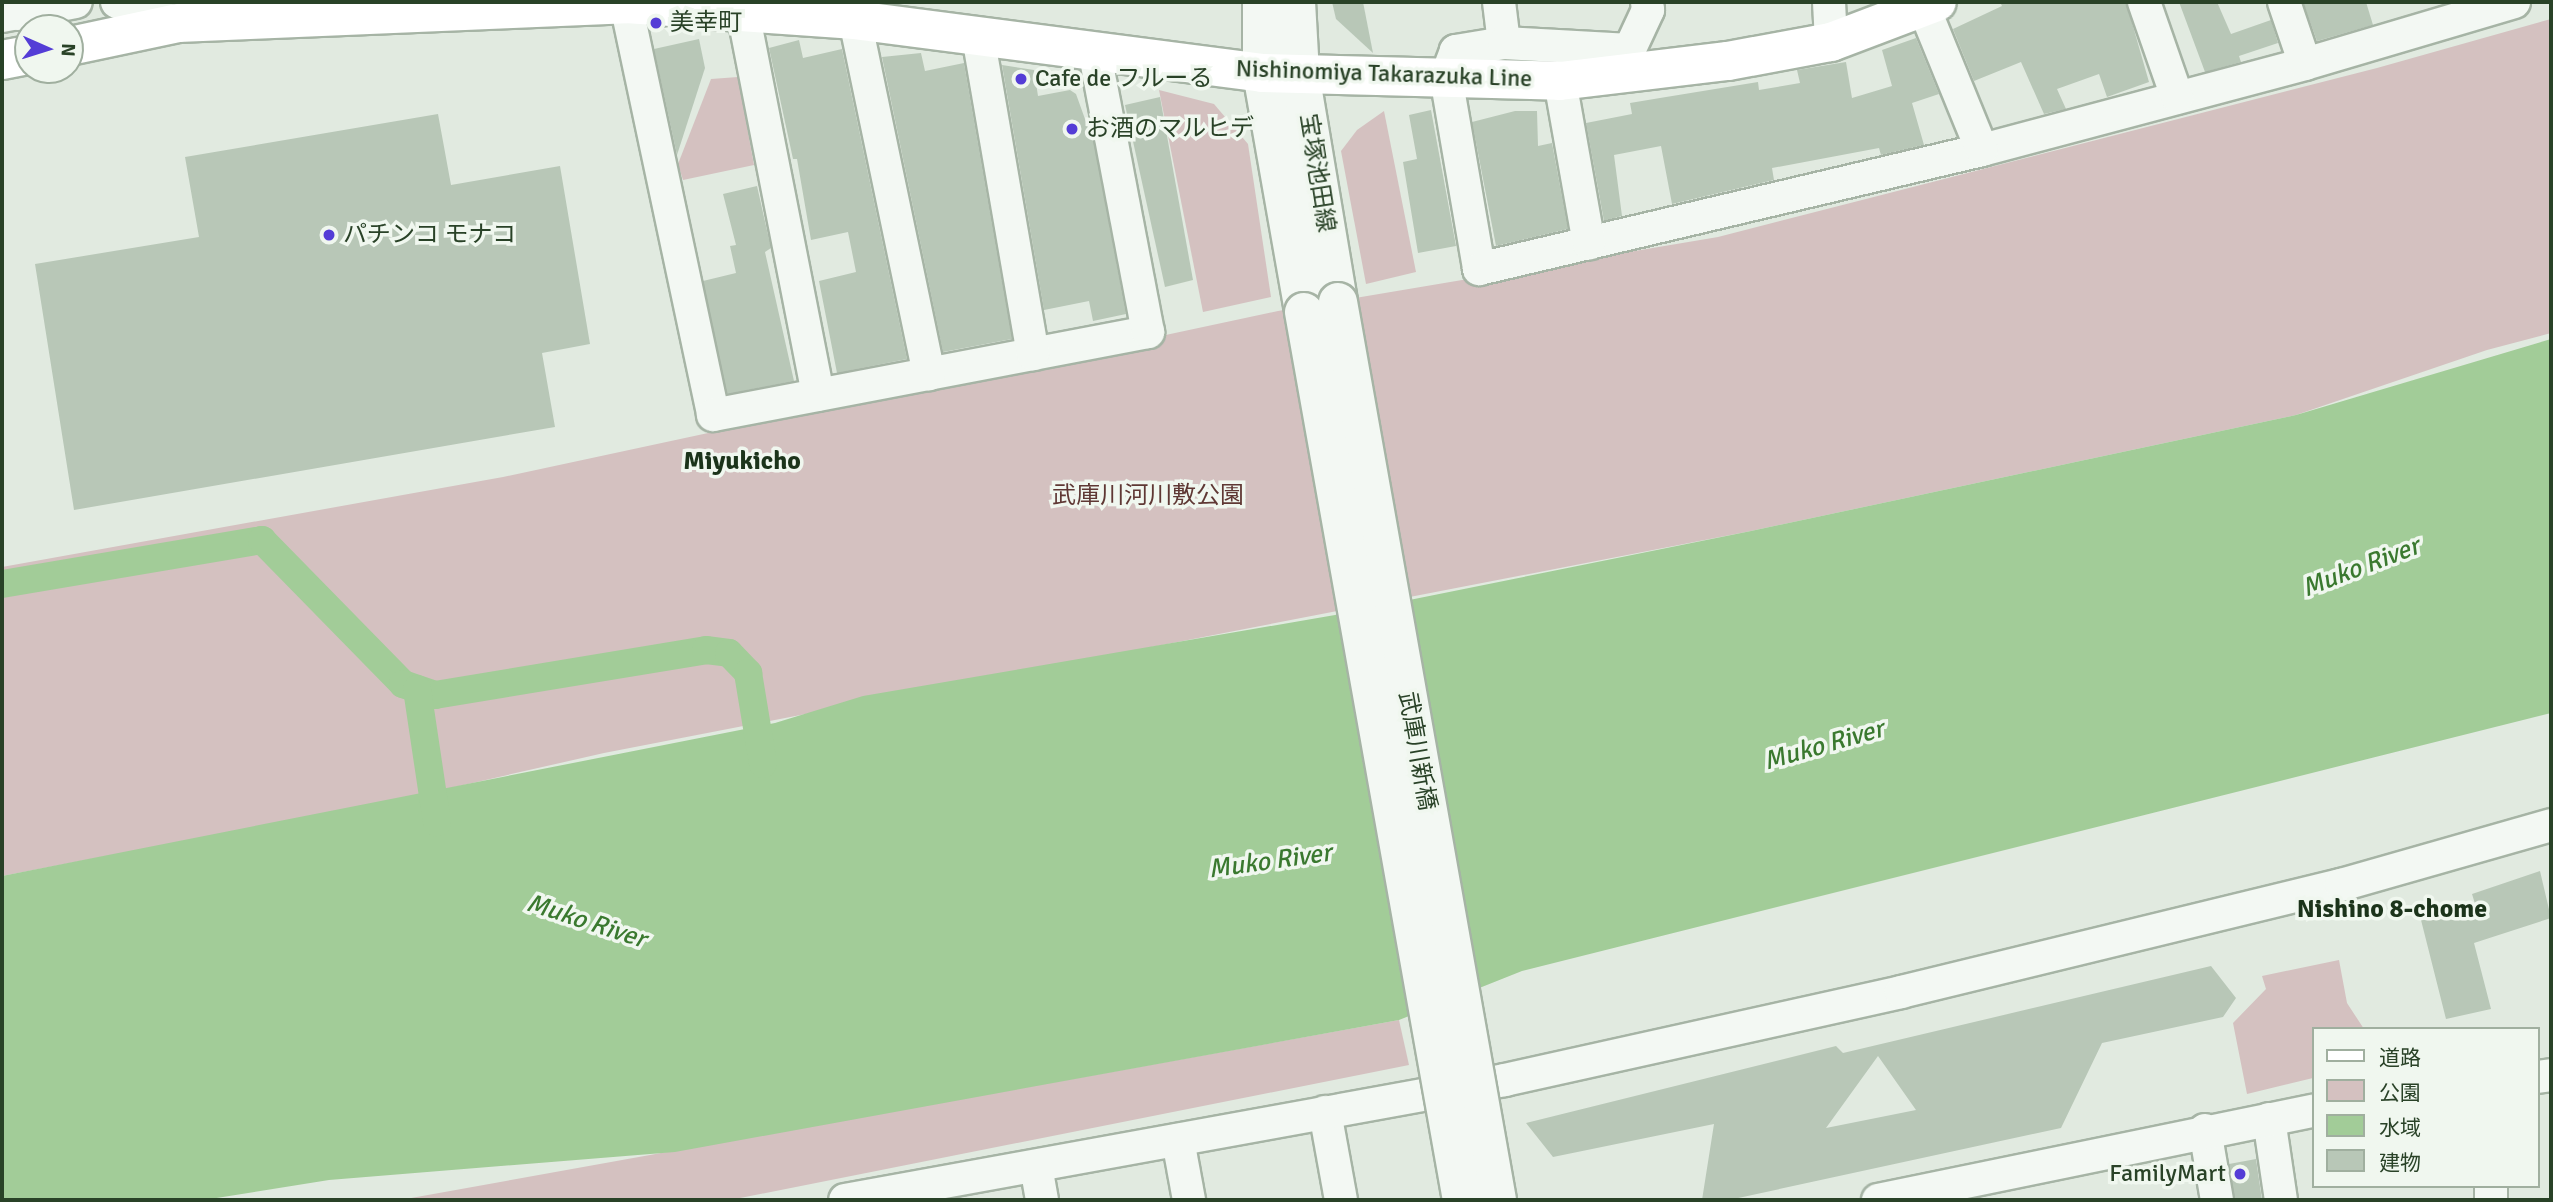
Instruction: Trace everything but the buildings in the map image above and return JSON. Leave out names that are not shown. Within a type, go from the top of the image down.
[{"type":"main road","name":"Nishinomiya Takarazuka Line","points":[[84,43],[178,23],[626,4],[855,20],[1262,73],[1560,81],[1623,63],[1831,42],[1931,5]]},
{"type":"street","points":[[12,10],[76,2]]},
{"type":"street","points":[[117,2],[178,23]]},
{"type":"street","points":[[1262,2],[1262,73],[1321,307]]},
{"type":"street","name":"宝塚池田線","points":[[1296,2],[1321,307]]},
{"type":"street","points":[[1499,2],[1504,43]]},
{"type":"street","points":[[1647,2],[1648,10],[1623,63],[1504,43],[1457,51],[1446,77],[1479,269],[1982,150],[2305,64],[2514,2]]},
{"type":"street","points":[[1829,2],[1831,42]]},
{"type":"street","points":[[2144,2],[2177,96]]},
{"type":"street","points":[[2284,2],[2305,64]]},
{"type":"street","points":[[626,4],[713,415],[1148,332],[1095,53]]},
{"type":"street","points":[[1931,5],[1982,150]]},
{"type":"street","points":[[743,12],[818,395]]},
{"type":"street","points":[[855,20],[929,374]]},
{"type":"street","points":[[978,36],[1033,354]]},
{"type":"street","points":[[1560,81],[1589,243]]},
{"type":"street","name":"武庫川新橋","points":[[1321,307],[1462,1200]]},
{"type":"street","name":"武庫川新橋","points":[[1321,307],[1497,1200]]},
{"type":"street","points":[[845,1200],[884,1197],[1036,1166],[1504,1080],[1901,992],[2341,885],[2551,825]]},
{"type":"street","points":[[1878,1200],[2205,1130],[2312,1111]]},
{"type":"street","points":[[1325,1112],[1341,1200]]},
{"type":"street","points":[[2269,1119],[2281,1200]]},
{"type":"street","points":[[2205,1130],[2217,1200]]},
{"type":"street","points":[[1178,1140],[1188,1200]]},
{"type":"street","points":[[1036,1166],[1042,1200]]},
{"type":"green space","name":"武庫川河川敷公園","points":[[2551,19],[2551,333],[2487,350],[2296,415],[1751,531],[604,753],[380,804],[2,876],[2,567],[503,477],[1278,311],[1718,237],[2377,68]]},
{"type":"green space","points":[[738,77],[754,165],[683,180],[678,164],[711,79]]},
{"type":"green space","points":[[1159,90],[1214,104],[1248,144],[1271,297],[1203,312]]},
{"type":"green space","points":[[1384,111],[1416,272],[1366,284],[1341,151],[1357,130]]},
{"type":"green space","points":[[2339,960],[2347,1003],[2363,1027],[2312,1027],[2312,1078],[2247,1094],[2233,1023],[2266,989],[2262,976]]},
{"type":"green space","points":[[1399,1020],[1409,1065],[730,1200],[400,1200]]},
{"type":"water","name":"Muko River","points":[[2551,339],[2551,713],[1522,971],[1399,1020],[675,1152],[329,1180],[204,1200],[2,1200],[2,876],[775,723],[863,696],[1335,615],[1751,531],[2296,415]]},
{"type":"waterway","points":[[2,584],[262,540],[403,684],[435,695],[706,650],[729,653],[748,673],[763,764]]},
{"type":"waterway","points":[[417,689],[437,823]]},
{"type":"place","name":"美幸町","points":[[656,23]]},
{"type":"place","name":"Cafe de フルーる","points":[[1021,79]]},
{"type":"place","name":"お酒のマルヒデ","points":[[1072,129]]},
{"type":"place","name":"パチンコ モナコ","points":[[329,235]]},
{"type":"place","name":"FamilyMart","points":[[2240,1174]]},
{"type":"district","name":"Miyukicho","points":[[742,462]]},
{"type":"district","name":"Nishino 8-chome","points":[[2392,910]]}]
